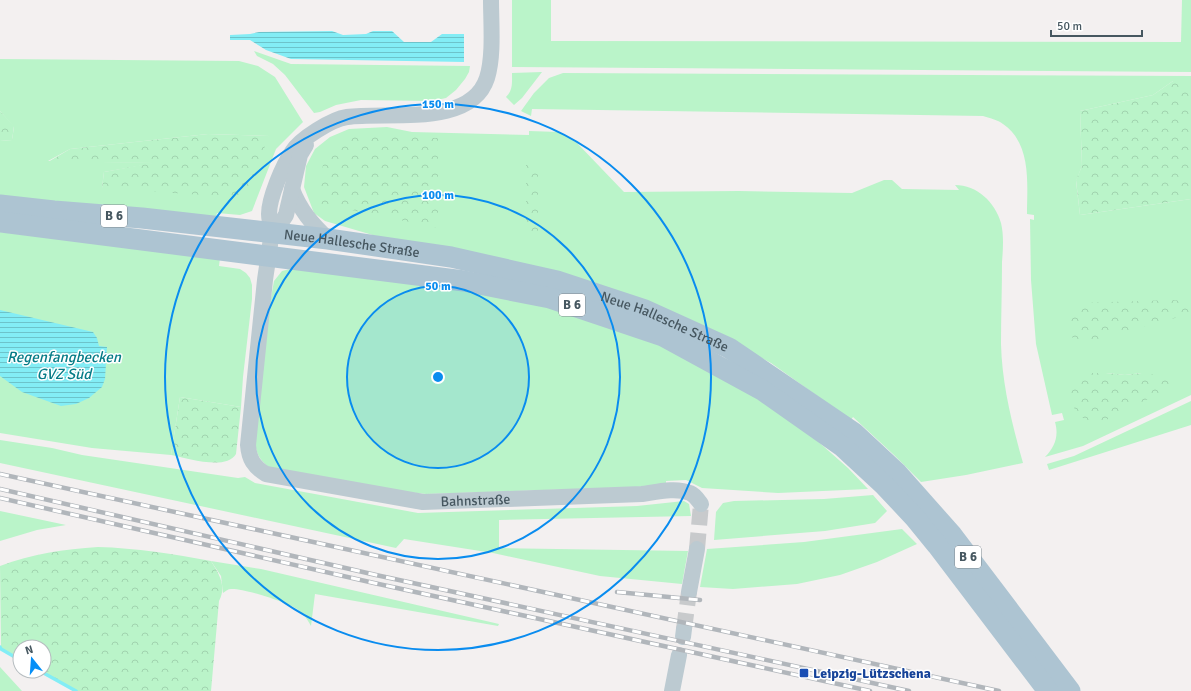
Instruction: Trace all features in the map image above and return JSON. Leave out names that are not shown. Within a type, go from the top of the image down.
[{"type":"main road","name":"Neue Hallesche Straße","points":[[0,205],[150,219],[272,233],[459,259],[557,281],[645,310],[729,348],[848,440],[884,485],[915,518],[961,575],[1048,691]]},
{"type":"main road","name":"Neue Hallesche Straße","points":[[0,222],[464,281],[550,298],[663,336],[762,390],[848,440],[897,472],[947,530],[1070,691]]},
{"type":"street","points":[[268,256],[272,233],[269,213],[270,206],[282,169],[293,150],[319,128],[346,117],[379,115],[409,116],[440,113],[454,109],[478,94],[487,78],[490,63],[491,0]]},
{"type":"street","points":[[272,233],[286,215],[300,155],[314,132]]},
{"type":"street","points":[[292,189],[304,214],[328,240]]},
{"type":"street","name":"Bahnstraße","points":[[268,256],[248,445],[248,454],[258,470],[266,474],[424,502],[684,491],[691,493],[701,504]]},
{"type":"street","points":[[689,592],[697,549]]},
{"type":"street","points":[[672,691],[679,655]]},
{"type":"green space","points":[[512,0],[551,0],[551,41],[1181,42],[1182,0],[1191,0],[1191,72],[512,67]]},
{"type":"green space","points":[[254,51],[291,64],[470,66],[469,72],[465,79],[456,90],[446,98],[432,101],[361,100],[336,105],[314,113],[285,75],[273,64],[257,56]]},
{"type":"green space","points":[[0,59],[239,61],[258,66],[275,77],[303,122],[276,149],[252,211],[240,215],[217,213],[215,220],[0,196],[0,141],[12,140],[14,127],[0,111]],"holes":[[[208,134],[269,136],[102,188],[104,172],[156,163],[48,161],[70,149]]]},
{"type":"green space","points":[[542,72],[522,98],[514,105],[506,97],[511,89],[512,73]]},
{"type":"green space","points":[[563,73],[1191,76],[1191,81],[1173,81],[1153,95],[1080,111],[1082,166],[1076,181],[1080,215],[1191,199],[1191,395],[1083,446],[1045,457],[1054,445],[1057,432],[1055,422],[1064,420],[1062,413],[1052,415],[1036,344],[1031,280],[1030,219],[1034,220],[1034,215],[1027,214],[1026,165],[1019,142],[1012,132],[999,121],[983,116],[532,109],[531,116],[521,111],[534,93],[549,78]],"holes":[[[1106,373],[1125,375],[1142,373],[1078,415]]]},
{"type":"green space","points":[[1173,81],[1191,81],[1191,199],[1080,215],[1076,180],[1082,166],[1080,111],[1153,95]]},
{"type":"green space","points":[[0,111],[14,126],[12,140],[0,141]]},
{"type":"green space","points":[[387,127],[412,132],[529,135],[529,131],[559,132],[577,143],[624,192],[739,191],[852,193],[884,180],[892,180],[902,189],[959,190],[955,185],[978,191],[994,208],[1002,228],[1001,344],[1003,374],[1008,404],[1023,463],[966,475],[921,482],[853,417],[851,420],[771,363],[693,321],[325,221],[314,213],[304,187],[306,166],[315,149],[330,137],[349,129]],"holes":[[[526,165],[538,236],[526,236]]]},
{"type":"green space","points":[[352,133],[438,138],[438,228],[318,203],[324,156]]},
{"type":"green space","points":[[208,134],[269,136],[245,198],[102,188],[104,172],[152,163],[48,162],[70,149]]},
{"type":"green space","points":[[526,165],[538,165],[538,236],[526,236]]},
{"type":"green space","points":[[0,232],[220,258],[219,266],[240,269],[246,273],[250,278],[252,285],[252,299],[241,407],[180,397],[171,455],[92,448],[0,433]]},
{"type":"green space","points":[[294,268],[526,298],[638,332],[788,415],[848,468],[868,489],[778,493],[702,488],[686,480],[666,481],[666,486],[426,494],[398,491],[271,469],[260,458],[255,443],[270,303],[274,281],[282,271]]},
{"type":"green space","points":[[1172,300],[1185,301],[1189,305],[1189,312],[1186,315],[1087,342],[1077,341],[1072,337],[1069,321],[1071,308],[1075,304]]},
{"type":"green space","points":[[1082,373],[1125,375],[1142,373],[1172,377],[1170,388],[1100,423],[1094,424],[1078,415],[1067,391],[1070,381]]},
{"type":"green space","points":[[180,397],[241,407],[236,454],[231,459],[224,462],[215,463],[171,455]]},
{"type":"green space","points":[[1191,401],[1191,425],[1049,470],[1047,464],[1074,456]]},
{"type":"green space","points":[[0,440],[52,448],[82,455],[238,478],[245,477],[255,483],[418,513],[637,506],[684,501],[689,504],[691,516],[499,520],[499,548],[688,551],[682,584],[600,576],[493,553],[404,539],[396,548],[0,463]]},
{"type":"green space","points":[[873,495],[887,511],[875,523],[825,531],[714,540],[716,512],[723,503],[734,501],[824,499]]},
{"type":"green space","points":[[0,511],[66,525],[37,530],[0,541]]},
{"type":"green space","points":[[902,529],[917,544],[877,562],[840,575],[797,584],[733,589],[700,587],[707,549],[804,542]]},
{"type":"green space","points":[[98,547],[126,549],[211,561],[221,580],[222,590],[219,601],[211,691],[76,691],[52,678],[52,639],[12,639],[12,655],[1,649],[0,566],[24,558],[73,549]]},
{"type":"green space","points":[[211,561],[261,569],[499,624],[498,626],[315,594],[311,626],[299,611],[284,603],[255,593],[237,589],[229,589],[223,593],[221,576]]},
{"type":"green space","points":[[0,667],[22,691],[0,691]]},
{"type":"water","points":[[332,31],[343,35],[366,34],[373,31],[392,31],[404,42],[431,42],[442,34],[464,34],[464,62],[291,59],[266,50],[250,40],[230,40],[230,35],[259,32]]},
{"type":"water","name":"Regenfangbecken GVZ Süd","points":[[0,310],[93,332],[97,338],[99,346],[107,347],[105,379],[102,387],[89,398],[76,404],[61,406],[22,392],[0,376]]},
{"type":"waterway","points":[[103,355],[114,356]]},
{"type":"waterway","points":[[0,647],[12,655]]},
{"type":"waterway","points":[[52,678],[76,691]]},
{"type":"tunnel","points":[[697,549],[701,504]]},
{"type":"tunnel","points":[[684,629],[689,592]]},
{"type":"railway","points":[[0,474],[999,691]]},
{"type":"railway","points":[[0,489],[376,575],[909,691]]},
{"type":"railway","points":[[0,498],[374,583],[870,691]]},
{"type":"railway","points":[[617,592],[700,600]]},
{"type":"place","name":"Leipzig-Lützschena","points":[[804,673]]}]
